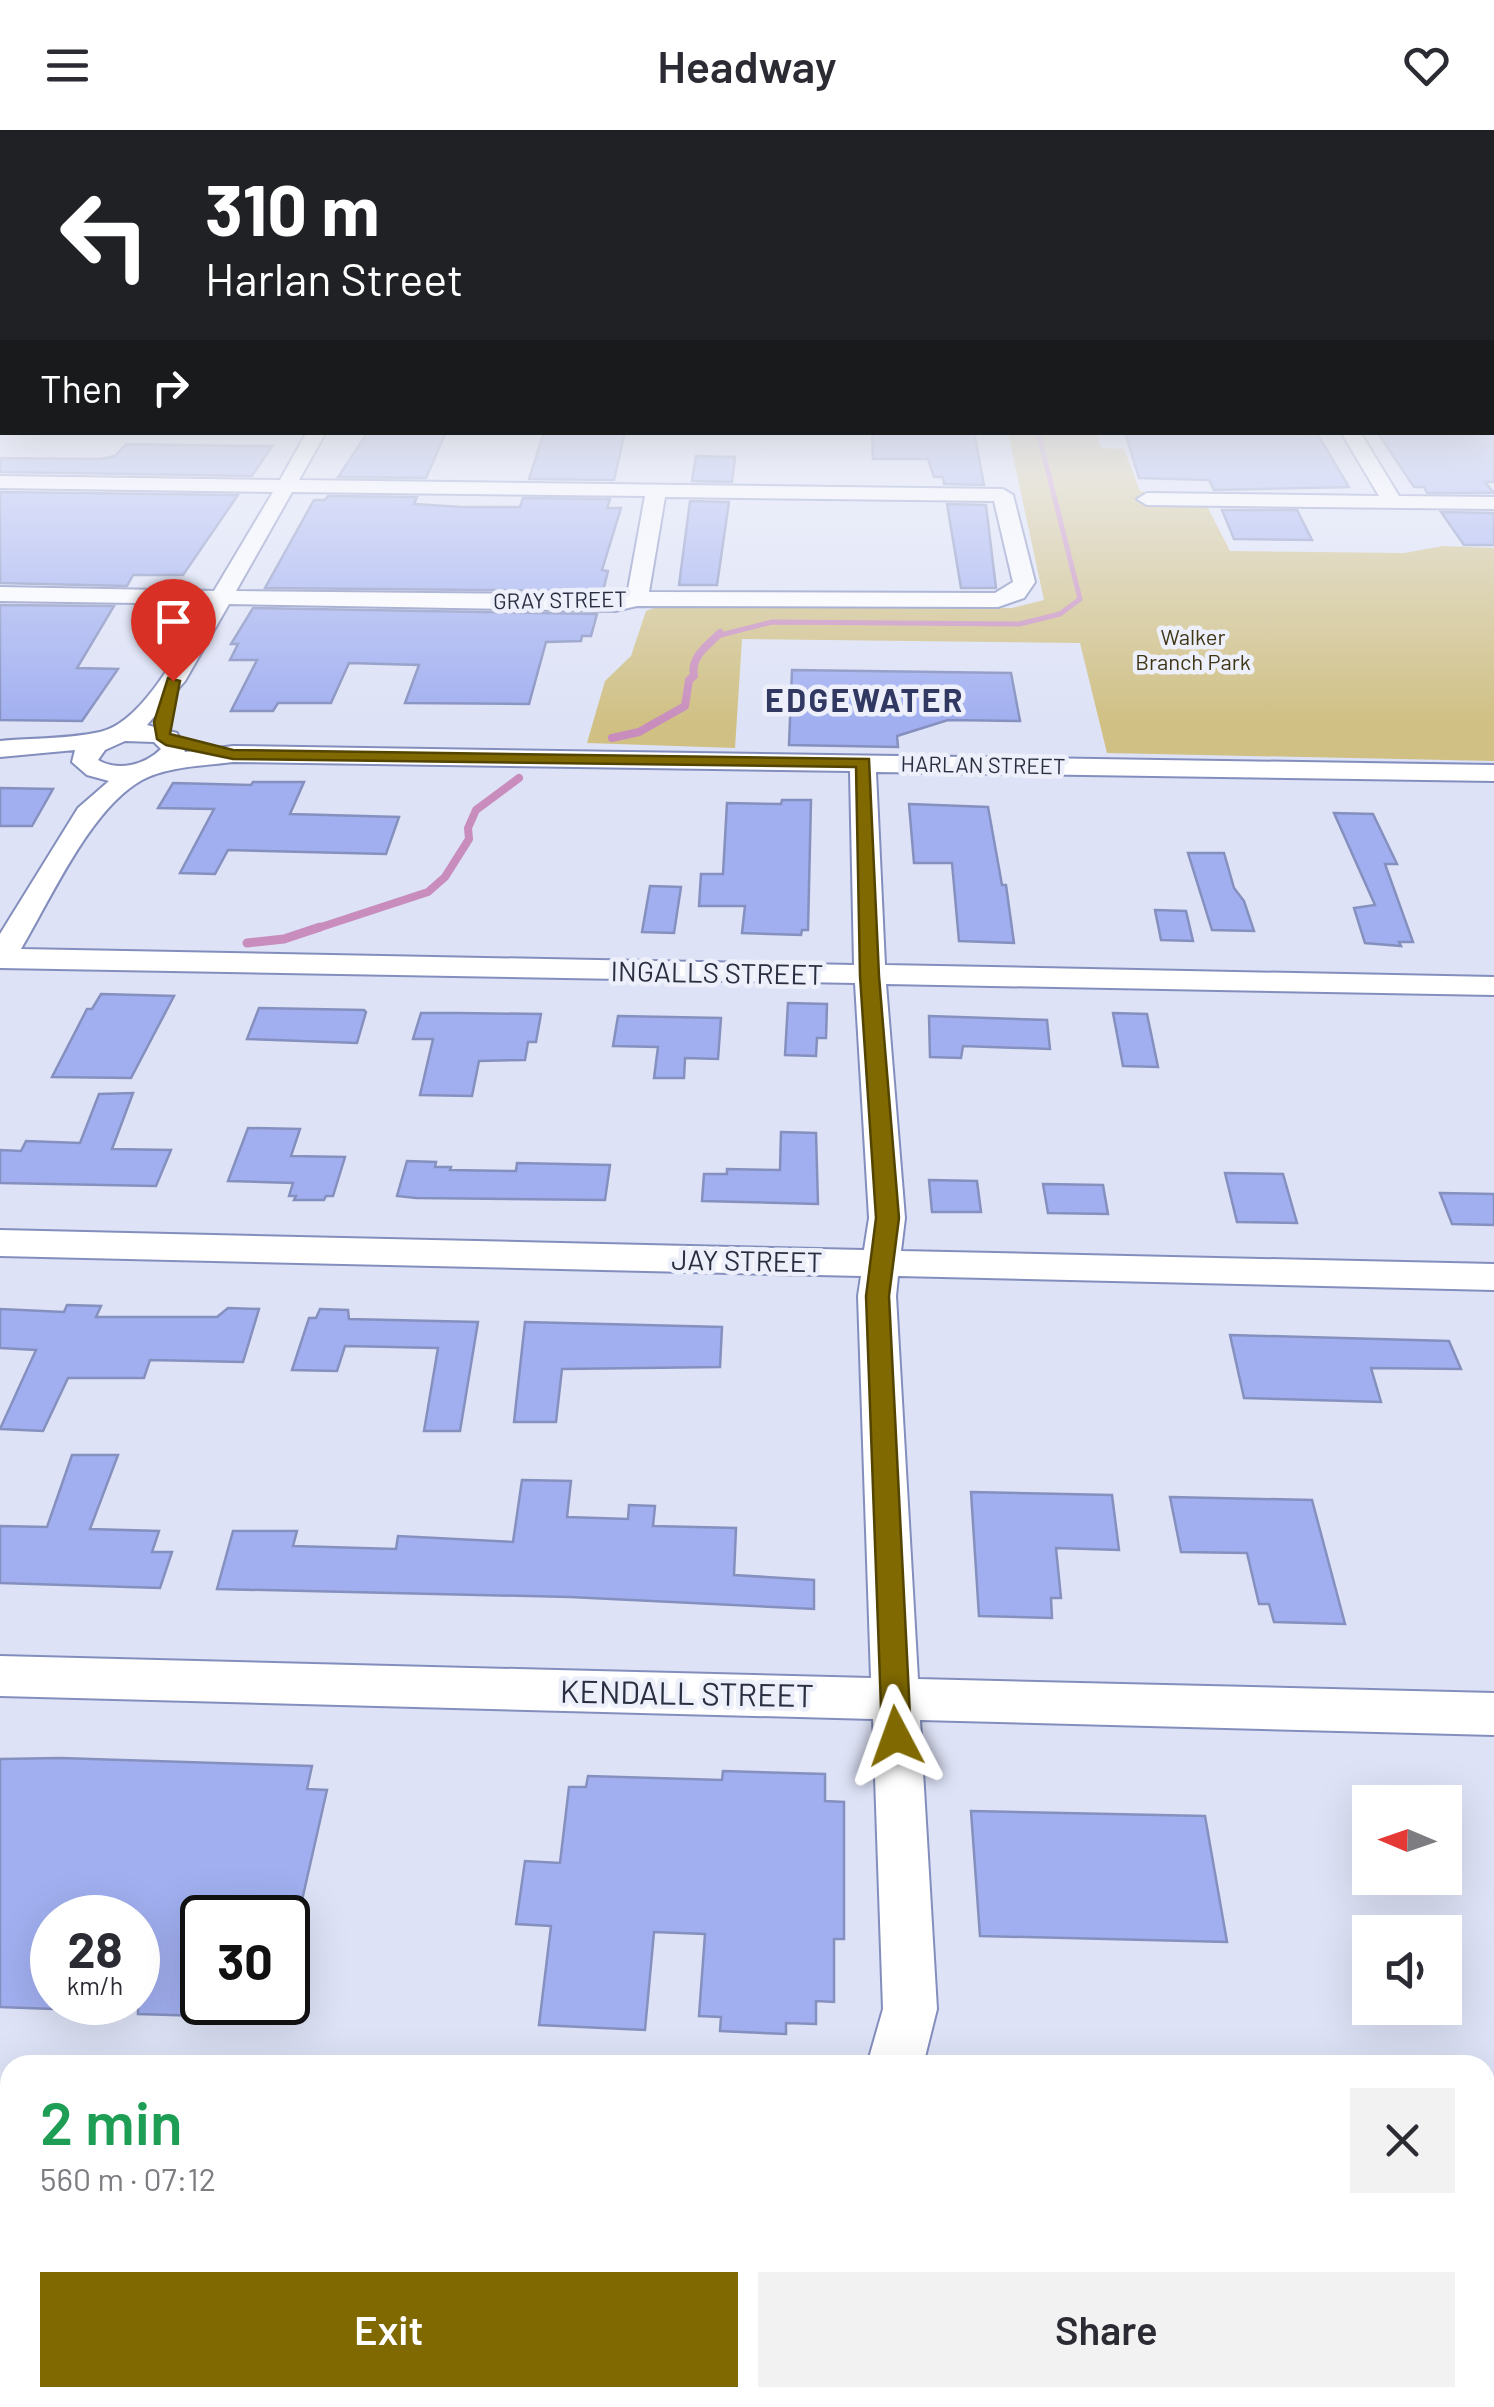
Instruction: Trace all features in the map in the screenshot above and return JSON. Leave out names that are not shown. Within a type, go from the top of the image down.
[{"type":"street","points":[[88,814],[100,752],[136,724],[173,681],[269,512]]},
{"type":"street","points":[[637,598],[652,512]]},
{"type":"street","name":"GRAY STREET","points":[[0,594],[616,604],[637,598],[998,600],[1016,592],[1024,582],[1007,512]]},
{"type":"street","points":[[0,959],[88,814],[158,753],[173,681]]},
{"type":"street","points":[[0,750],[158,753]]},
{"type":"street","points":[[100,752],[158,753]]},
{"type":"street","name":"HARLAN STREET","points":[[158,753],[1494,773]]},
{"type":"street","points":[[864,763],[870,976],[888,1218],[878,1296],[910,2009],[898,2055]]},
{"type":"street","name":"INGALLS STREET","points":[[0,959],[1494,986]]},
{"type":"street","name":"JAY STREET","points":[[0,1243],[1494,1277]]},
{"type":"street","name":"KENDALL STREET","points":[[0,1676],[1494,1714]]},
{"type":"green space","name":"Walker Branch Park","points":[[1025,512],[1210,512],[1230,551],[1404,553],[1443,546],[1494,548],[1494,761],[1107,753],[1080,643],[742,639],[735,748],[587,743],[605,681],[631,656],[646,611],[665,604],[1012,608],[1044,600]]},
{"type":"building","points":[[0,512],[226,512],[183,575],[133,575],[127,586],[0,583]]},
{"type":"building","points":[[307,512],[620,512],[602,570],[608,571],[603,591],[265,588]]},
{"type":"building","points":[[689,512],[728,512],[717,585],[679,585]]},
{"type":"building","points":[[948,512],[987,512],[996,588],[961,588]]},
{"type":"building","points":[[1223,512],[1298,512],[1312,540],[1234,539]]},
{"type":"building","points":[[1441,512],[1494,513],[1494,545],[1464,545]]},
{"type":"building","points":[[0,605],[114,606],[77,668],[118,669],[82,721],[0,720]]},
{"type":"building","points":[[253,608],[597,614],[591,636],[582,636],[581,641],[546,642],[529,704],[405,703],[419,665],[349,663],[331,703],[278,703],[273,711],[231,711],[257,660],[230,660],[238,644],[231,644]]},
{"type":"building","points":[[792,670],[1011,673],[1020,721],[948,720],[897,736],[898,747],[789,745]]},
{"type":"building","points":[[304,782],[290,814],[399,817],[386,854],[228,850],[215,874],[180,873],[214,809],[158,808],[173,783]]},
{"type":"building","points":[[0,788],[53,789],[32,826],[0,826]]},
{"type":"building","points":[[782,800],[811,800],[808,930],[802,930],[801,935],[742,933],[745,906],[699,906],[701,874],[723,874],[727,803],[781,804]]},
{"type":"building","points":[[909,804],[988,807],[1002,885],[1006,885],[1014,943],[959,941],[952,863],[914,863]]},
{"type":"building","points":[[1334,813],[1373,814],[1397,864],[1385,864],[1413,942],[1399,942],[1401,946],[1365,943],[1354,908],[1375,905]]},
{"type":"building","points":[[1188,853],[1224,853],[1234,888],[1244,901],[1254,931],[1212,930]]},
{"type":"building","points":[[650,886],[681,887],[674,933],[642,932]]},
{"type":"building","points":[[1155,910],[1186,911],[1193,941],[1161,940]]},
{"type":"building","points":[[101,994],[174,996],[131,1078],[52,1077],[87,1009],[92,1009]]},
{"type":"building","points":[[788,1003],[827,1004],[826,1038],[817,1038],[816,1056],[785,1055]]},
{"type":"building","points":[[259,1008],[366,1012],[357,1043],[247,1039]]},
{"type":"building","points":[[421,1013],[541,1014],[536,1042],[528,1042],[525,1060],[479,1061],[472,1096],[420,1095],[433,1039],[413,1039]]},
{"type":"building","points":[[1113,1013],[1147,1014],[1158,1067],[1123,1066]]},
{"type":"building","points":[[618,1016],[721,1018],[718,1059],[685,1058],[684,1078],[654,1078],[658,1047],[613,1046]]},
{"type":"building","points":[[929,1016],[1047,1020],[1050,1049],[963,1046],[961,1058],[930,1057]]},
{"type":"building","points":[[133,1093],[112,1149],[171,1150],[156,1186],[0,1183],[0,1150],[21,1151],[26,1141],[80,1143],[99,1094]]},
{"type":"building","points":[[248,1128],[300,1129],[291,1156],[345,1157],[333,1196],[324,1200],[294,1200],[296,1196],[289,1196],[293,1183],[228,1181]]},
{"type":"building","points":[[781,1132],[816,1133],[818,1204],[702,1201],[704,1174],[727,1174],[727,1169],[780,1170]]},
{"type":"building","points":[[407,1161],[436,1162],[435,1167],[451,1167],[450,1170],[516,1171],[517,1163],[610,1165],[605,1200],[416,1198],[397,1196]]},
{"type":"building","points":[[1225,1173],[1283,1174],[1297,1223],[1237,1222]]},
{"type":"building","points":[[929,1180],[977,1181],[981,1212],[932,1212]]},
{"type":"building","points":[[1043,1184],[1103,1185],[1108,1214],[1048,1213]]},
{"type":"building","points":[[1440,1193],[1494,1194],[1494,1225],[1452,1224]]},
{"type":"building","points":[[67,1305],[101,1306],[96,1317],[217,1317],[228,1308],[259,1309],[243,1362],[150,1360],[144,1378],[68,1378],[43,1431],[0,1429],[36,1350],[0,1348],[0,1309],[64,1312]]},
{"type":"building","points":[[320,1309],[348,1310],[349,1319],[478,1322],[460,1431],[424,1431],[438,1348],[345,1346],[337,1371],[292,1370],[309,1318],[316,1318]]},
{"type":"building","points":[[525,1322],[722,1327],[720,1367],[562,1369],[556,1422],[514,1422]]},
{"type":"building","points":[[1230,1335],[1449,1341],[1461,1369],[1371,1368],[1381,1402],[1244,1398]]},
{"type":"building","points":[[72,1455],[118,1455],[90,1529],[159,1531],[152,1552],[172,1552],[160,1588],[0,1583],[0,1526],[47,1527]]},
{"type":"building","points":[[522,1480],[571,1481],[567,1517],[628,1519],[629,1505],[655,1506],[653,1526],[736,1528],[734,1575],[814,1580],[814,1609],[570,1597],[217,1589],[233,1531],[297,1531],[293,1546],[396,1549],[398,1536],[513,1542]]},
{"type":"building","points":[[971,1492],[1112,1495],[1119,1550],[1056,1548],[1061,1598],[1051,1598],[1052,1618],[979,1616]]},
{"type":"building","points":[[1170,1497],[1312,1500],[1345,1624],[1274,1622],[1269,1604],[1259,1604],[1247,1553],[1181,1552]]},
{"type":"building","points":[[0,1759],[312,1766],[307,1789],[327,1790],[303,1895],[180,1895],[180,2015],[160,2015],[160,1895],[30,1895],[30,2008],[0,2007]]},
{"type":"building","points":[[723,1771],[825,1774],[825,1801],[844,1802],[844,1939],[834,1939],[834,2002],[816,2001],[816,2024],[786,2023],[786,2034],[720,2031],[721,2017],[699,2016],[705,1934],[654,1932],[645,2030],[539,2025],[551,1926],[516,1924],[525,1861],[560,1863],[569,1787],[586,1787],[588,1776],[722,1780]]},
{"type":"building","points":[[971,1811],[1205,1816],[1227,1942],[980,1936]]},
{"type":"waterway","points":[[717,636],[772,622],[1019,624],[1060,614],[1080,599],[1058,512]]},
{"type":"waterway","points":[[612,738],[639,732],[685,706],[697,657],[720,633]]},
{"type":"waterway","points":[[312,930],[428,892],[445,877],[469,839],[468,828],[476,810],[519,778]]},
{"type":"waterway","points":[[247,943],[284,939],[320,927]]},
{"type":"district","name":"EDGEWATER","points":[[865,701]]},
{"type":"route","points":[[173,681],[162,736],[233,754],[864,763],[870,976],[888,1218],[878,1296],[896,1736]]}]
